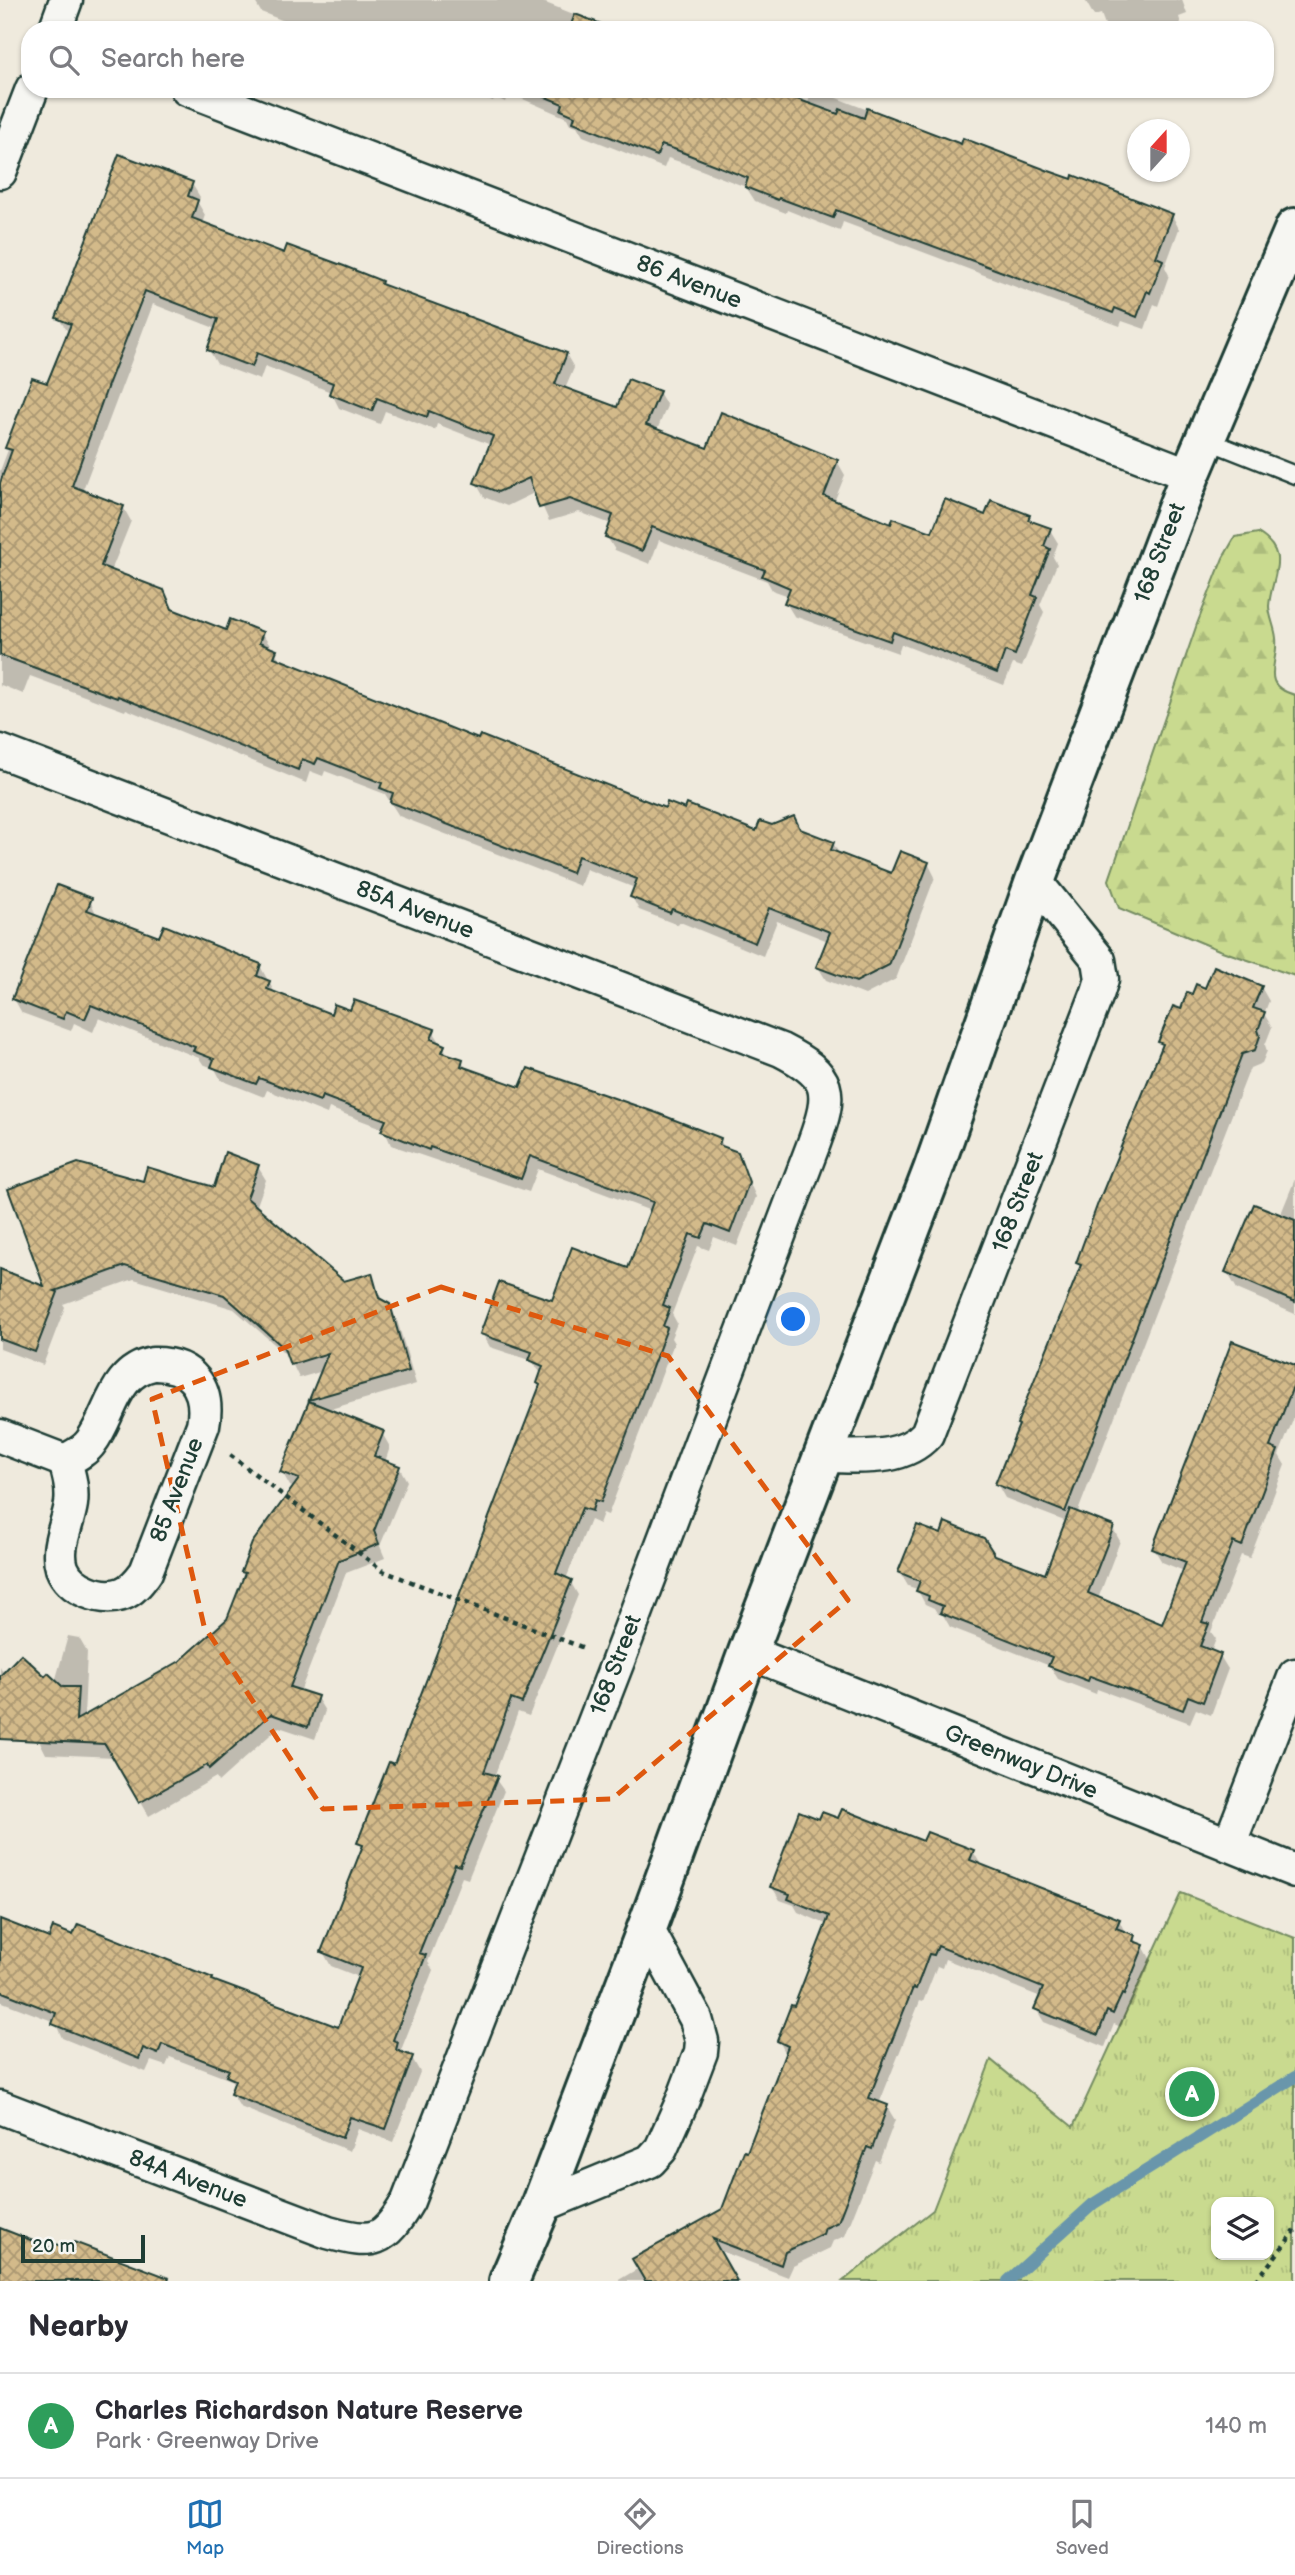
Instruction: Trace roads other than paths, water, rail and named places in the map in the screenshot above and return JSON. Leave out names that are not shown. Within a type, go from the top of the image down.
[{"type":"main road","name":"168 Street","points":[[509,2281],[541,2206],[748,1652],[933,1170],[1035,881],[1190,475],[1295,228]]},
{"type":"street","points":[[58,21],[66,0]]},
{"type":"street","points":[[0,172],[29,98]]},
{"type":"street","name":"86 Avenue","points":[[210,98],[1190,475]]},
{"type":"street","name":"85A Avenue","points":[[0,751],[781,1050],[803,1061],[822,1081]]},
{"type":"street","name":"168 Street","points":[[824,1456],[903,1451],[913,1447],[927,1434],[1098,992],[1102,973],[1099,960],[1035,881]]},
{"type":"street","name":"168 Street","points":[[379,2236],[395,2223],[408,2201],[618,1661],[820,1127],[825,1089],[822,1081]]},
{"type":"street","name":"85 Avenue","points":[[153,1364],[167,1364],[187,1373],[197,1383],[205,1409],[200,1433],[146,1572],[131,1589],[122,1594],[107,1595],[86,1591],[70,1580],[62,1566],[61,1546],[71,1500],[71,1485],[65,1461],[90,1443],[123,1379],[133,1371],[153,1364]]},
{"type":"street","points":[[0,1436],[65,1461]]},
{"type":"street","name":"Greenway Drive","points":[[748,1652],[1295,1871]]},
{"type":"street","points":[[1229,1844],[1295,1675]]},
{"type":"street","points":[[541,2206],[650,2161],[661,2149],[682,2102],[701,2052],[701,2030],[647,1928]]},
{"type":"street","name":"84A Avenue","points":[[0,2107],[328,2232],[354,2239],[379,2236]]},
{"type":"lane","points":[[1204,439],[1295,474]]},
{"type":"waterway","points":[[1008,2281],[1093,2204],[1295,2077]]},
{"type":"place","name":"Charles Richardson Nature Reserve","points":[[1192,2094]]}]
